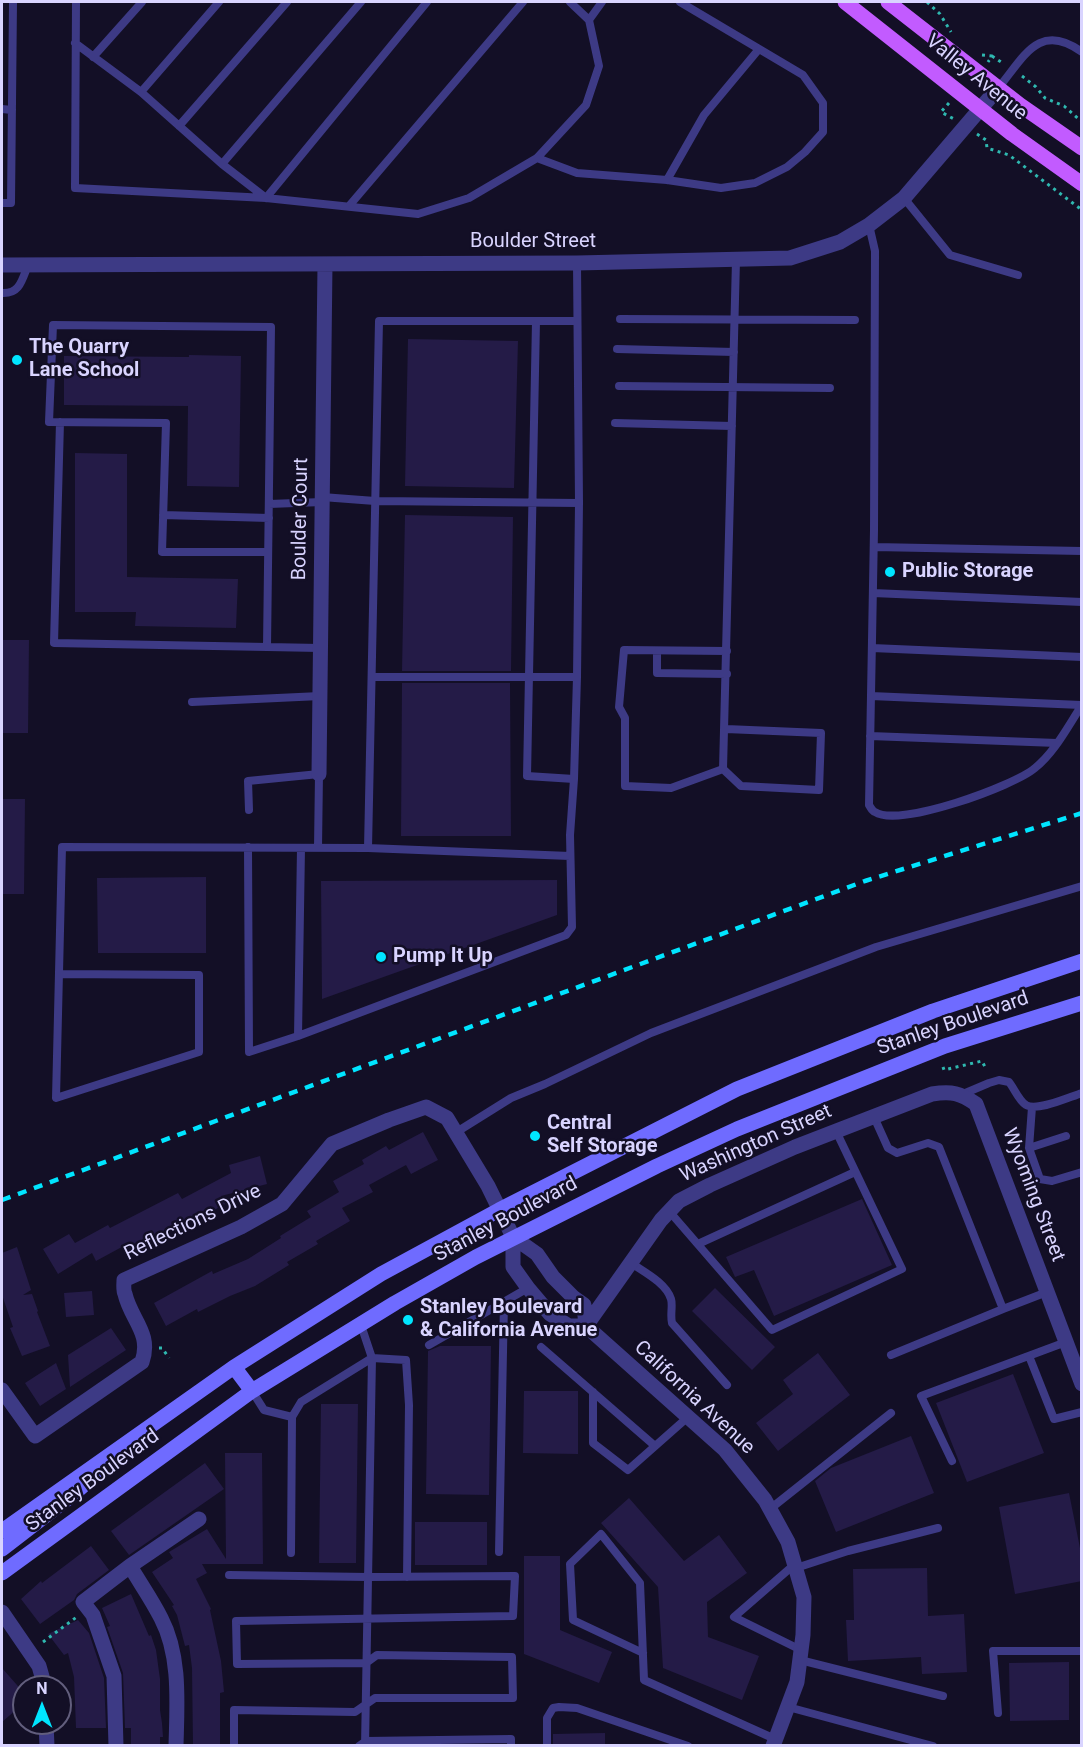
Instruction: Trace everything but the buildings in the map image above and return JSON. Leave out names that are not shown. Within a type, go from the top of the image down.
[{"type":"main road","name":"Valley Avenue","points":[[845,2],[1012,134],[1082,184]]},
{"type":"main road","name":"Valley Avenue","points":[[888,2],[1082,148]]},
{"type":"main road","name":"Stanley Boulevard","points":[[2,1531],[234,1367],[381,1274],[499,1210],[737,1089],[933,1011],[1082,961]]},
{"type":"main road","name":"Stanley Boulevard","points":[[2,1573],[252,1391],[361,1324],[513,1237],[667,1161],[803,1101],[945,1046],[1082,1003]]},
{"type":"main road","points":[[234,1367],[252,1391]]},
{"type":"main road","points":[[2,1548],[105,1466],[119,1447]]},
{"type":"street","name":"Boulder Street","points":[[2,265],[576,263],[790,258],[840,242],[868,225],[904,198],[999,87]]},
{"type":"street","name":"Boulder Court","points":[[319,774],[325,264]]},
{"type":"street","name":"Washington Street","points":[[586,1326],[661,1220],[679,1201],[710,1185],[836,1131],[932,1094],[945,1092],[963,1094]]},
{"type":"street","name":"Wyoming Street","points":[[963,1094],[976,1104],[1082,1384]]},
{"type":"street","name":"Reflections Drive","points":[[2,1390],[35,1436],[142,1362],[146,1352],[145,1338],[124,1293],[124,1280],[241,1227],[282,1204],[332,1144],[389,1120],[426,1107],[447,1118],[487,1185],[499,1210]]},
{"type":"street","name":"California Avenue","points":[[499,1210],[513,1237],[537,1254],[553,1277],[584,1305],[586,1326]]},
{"type":"street","name":"California Avenue","points":[[513,1237],[513,1268],[550,1314],[569,1326],[586,1326],[725,1450],[770,1509],[788,1542],[804,1597],[800,1655],[797,1682],[774,1742]]},
{"type":"street","points":[[116,1746],[114,1676],[93,1615],[85,1606],[130,1566],[199,1519]]},
{"type":"street","points":[[130,1566],[162,1619],[174,1659],[177,1746]]},
{"type":"street","points":[[2,1612],[39,1666],[42,1675]]},
{"type":"lane","points":[[2,203],[11,203],[13,2]]},
{"type":"lane","points":[[76,2],[75,188],[266,198],[418,214],[470,198],[537,158],[586,105],[599,66],[590,20],[570,2]]},
{"type":"lane","points":[[93,57],[142,2]]},
{"type":"lane","points":[[141,92],[219,2]]},
{"type":"lane","points":[[179,126],[287,2]]},
{"type":"lane","points":[[222,164],[361,2]]},
{"type":"lane","points":[[266,198],[427,2]]},
{"type":"lane","points":[[349,206],[523,2]]},
{"type":"lane","points":[[590,20],[602,2]]},
{"type":"lane","points":[[537,158],[577,173],[667,180],[721,188],[755,183],[788,167],[805,152],[823,132],[823,103],[803,75],[680,2]]},
{"type":"lane","points":[[999,87],[1028,50],[1042,40],[1067,41],[1082,52]]},
{"type":"lane","points":[[75,43],[141,92],[222,164],[266,198]]},
{"type":"lane","points":[[667,180],[704,115],[759,49]]},
{"type":"lane","points":[[2,62],[12,63]]},
{"type":"lane","points":[[2,109],[12,110]]},
{"type":"lane","points":[[904,198],[951,255],[1018,275]]},
{"type":"lane","points":[[868,225],[875,251],[874,547],[870,736],[869,805],[875,812],[886,815],[920,813],[946,806],[1019,779],[1036,768],[1057,743],[1081,705],[871,696]]},
{"type":"lane","points":[[723,769],[728,651],[736,260]]},
{"type":"lane","points":[[248,848],[249,1052],[566,935],[572,927],[570,856],[577,677],[579,503],[576,263]]},
{"type":"lane","points":[[2,293],[11,293],[18,289],[28,265]]},
{"type":"lane","points":[[620,319],[855,320]]},
{"type":"lane","points":[[368,848],[379,321],[577,321]]},
{"type":"lane","points":[[536,321],[527,776],[574,779]]},
{"type":"lane","points":[[267,647],[271,327],[53,325],[49,422],[166,423],[162,552],[268,552]]},
{"type":"lane","points":[[617,349],[734,352]]},
{"type":"lane","points":[[618,386],[830,388]]},
{"type":"lane","points":[[60,422],[54,643],[320,648]]},
{"type":"lane","points":[[615,423],[732,426]]},
{"type":"lane","points":[[269,504],[322,500],[579,503]]},
{"type":"lane","points":[[163,514],[269,518]]},
{"type":"lane","points":[[874,547],[1082,552]]},
{"type":"lane","points":[[873,593],[1082,602]]},
{"type":"lane","points":[[872,648],[1082,657]]},
{"type":"lane","points":[[723,769],[671,788],[625,786],[625,718],[618,706],[624,650],[728,651]]},
{"type":"lane","points":[[657,651],[657,673],[727,674]]},
{"type":"lane","points":[[372,677],[577,677]]},
{"type":"lane","points":[[192,702],[320,696]]},
{"type":"lane","points":[[723,769],[741,786],[819,790],[821,733],[726,729]]},
{"type":"lane","points":[[870,736],[1057,743]]},
{"type":"lane","points":[[249,810],[248,781],[319,774],[318,848]]},
{"type":"lane","points":[[60,974],[199,975],[199,1052],[56,1098],[62,847],[368,848],[570,856]]},
{"type":"lane","points":[[298,1035],[301,848]]},
{"type":"lane","points":[[455,1133],[511,1098],[651,1033],[876,947],[1082,886]]},
{"type":"lane","points":[[963,1094],[999,1080],[1010,1082],[1024,1104],[1032,1107],[1082,1094]]},
{"type":"lane","points":[[1032,1107],[1029,1148],[1040,1179],[1052,1181],[1082,1172]]},
{"type":"lane","points":[[874,1116],[888,1148],[897,1153],[928,1143],[939,1147],[1003,1309]]},
{"type":"lane","points":[[669,1211],[772,1330],[902,1269],[836,1131]]},
{"type":"lane","points":[[1029,1148],[1066,1137]]},
{"type":"lane","points":[[698,1244],[855,1172]]},
{"type":"lane","points":[[631,1263],[665,1288],[672,1300],[670,1314],[672,1323],[727,1385]]},
{"type":"lane","points":[[429,1345],[528,1288]]},
{"type":"lane","points":[[891,1354],[1047,1292]]},
{"type":"lane","points":[[499,1552],[504,1302]]},
{"type":"lane","points":[[361,1324],[372,1358],[368,1619],[363,1744],[511,1739],[511,1746]]},
{"type":"lane","points":[[951,1461],[921,1396],[1066,1342]]},
{"type":"lane","points":[[541,1347],[655,1446]]},
{"type":"lane","points":[[1029,1356],[1054,1419],[1082,1412]]},
{"type":"lane","points":[[291,1553],[292,1417],[301,1402],[372,1358],[406,1360],[409,1405],[407,1577]]},
{"type":"lane","points":[[252,1391],[264,1410],[292,1417]]},
{"type":"lane","points":[[593,1392],[593,1443],[628,1470],[688,1417]]},
{"type":"lane","points":[[770,1509],[891,1413]]},
{"type":"lane","points":[[938,1528],[795,1566],[734,1617],[800,1655],[943,1696]]},
{"type":"lane","points":[[643,1653],[573,1620],[570,1564],[601,1534],[640,1582],[643,1653],[644,1680],[774,1742]]},
{"type":"lane","points":[[229,1575],[515,1576],[513,1616],[236,1621],[237,1664],[366,1663],[377,1655],[512,1657],[513,1698],[375,1698],[355,1712],[234,1710],[234,1746]]},
{"type":"lane","points":[[998,1713],[993,1651],[1082,1651]]},
{"type":"lane","points":[[547,1746],[547,1718],[553,1708],[559,1707],[577,1708],[688,1746]]},
{"type":"lane","points":[[788,1707],[933,1746]]},
{"type":"path","points":[[993,56],[1036,87],[1045,98],[1064,106],[1082,122]]},
{"type":"path","points":[[943,1067],[944,1071],[982,1061],[985,1067]]},
{"type":"path","points":[[43,1642],[85,1606]]},
{"type":"railway","points":[[2,1200],[865,881],[1082,813]]},
{"type":"place","name":"The Quarry Lane School","points":[[17,360]]},
{"type":"place","name":"Public Storage","points":[[890,572]]},
{"type":"place","name":"Pump It Up","points":[[381,957]]},
{"type":"place","name":"Central Self Storage","points":[[535,1136]]},
{"type":"place","name":"Stanley Boulevard & California Avenue","points":[[408,1320]]}]
